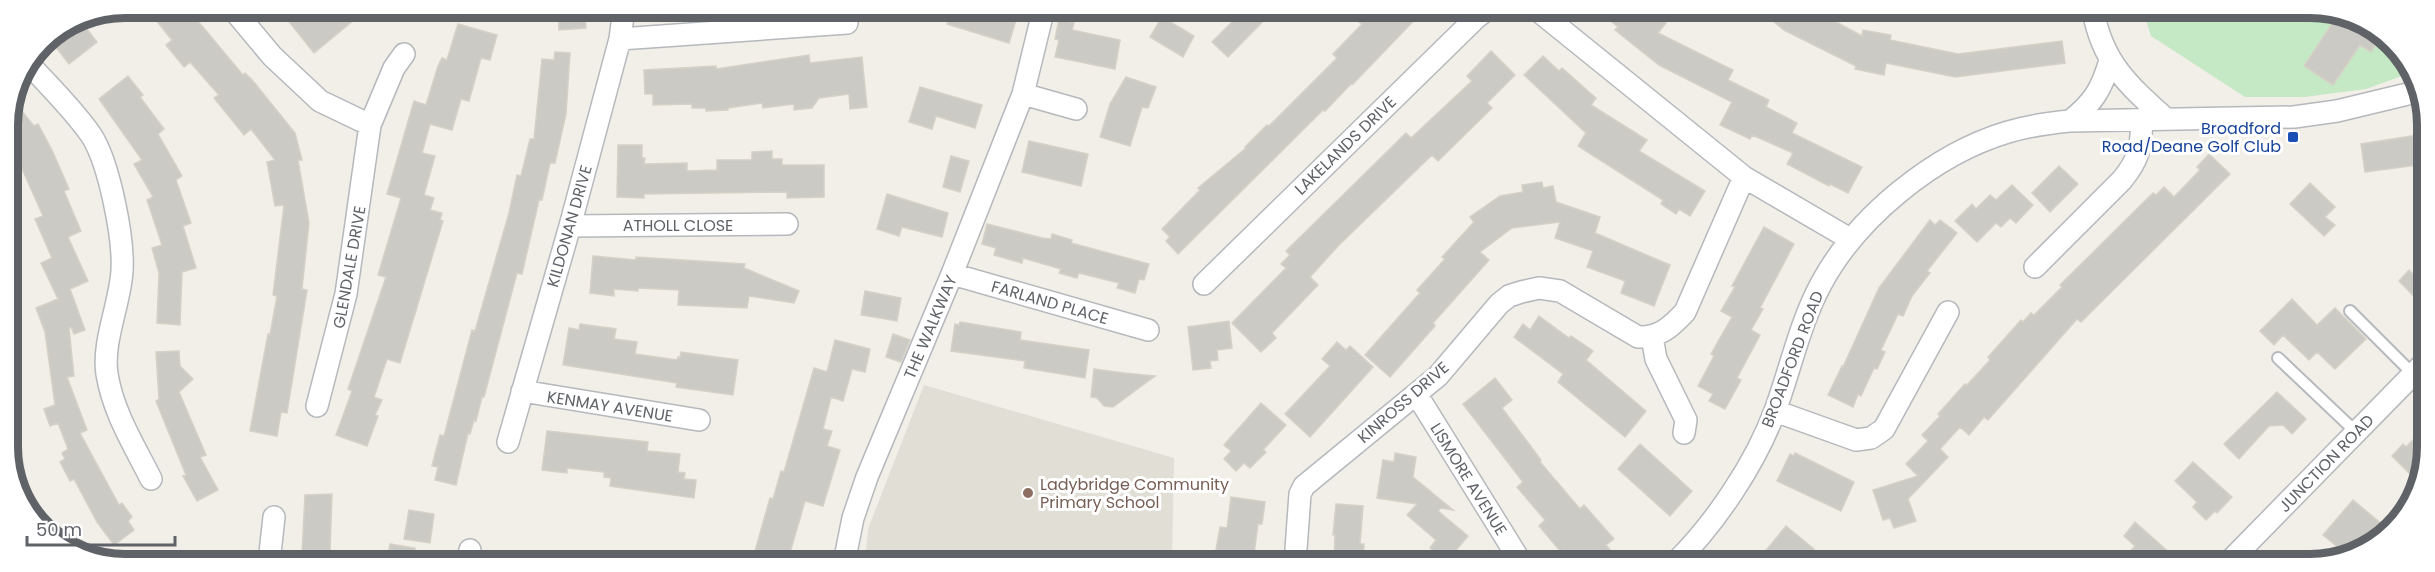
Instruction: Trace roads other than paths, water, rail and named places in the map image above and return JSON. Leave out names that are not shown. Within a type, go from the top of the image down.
[{"type":"street","points":[[240,18],[272,56],[320,101],[370,125]]},
{"type":"street","name":"KILDONAN DRIVE","points":[[508,442],[570,226],[620,39],[623,18]]},
{"type":"street","name":"THE WALKWAY","points":[[846,554],[853,518],[867,477],[952,274],[1023,94],[1042,18]]},
{"type":"street","name":"LAKELANDS DRIVE","points":[[1204,284],[1475,18]]},
{"type":"street","points":[[1547,18],[1744,177],[1850,239]]},
{"type":"street","points":[[2095,18],[2097,33],[2110,60],[2128,85],[2166,119]]},
{"type":"street","points":[[620,39],[847,23]]},
{"type":"street","name":"GLENDALE DRIVE","points":[[317,406],[346,294],[370,125],[394,69],[404,54]]},
{"type":"street","points":[[2070,121],[2088,107],[2097,94],[2110,60]]},
{"type":"street","points":[[34,70],[93,137],[106,174],[120,225],[122,272],[110,339],[107,372],[113,402],[151,479]]},
{"type":"street","name":"BROADFORD ROAD","points":[[1683,554],[1710,523],[1755,453],[1775,411],[1807,314],[1821,284],[1850,239],[1911,182],[1943,162],[2006,132],[2039,124],[2142,119],[2294,117],[2337,111],[2412,93]]},
{"type":"street","points":[[1023,94],[1076,109]]},
{"type":"street","points":[[2035,267],[2134,166],[2141,148],[2142,119]]},
{"type":"street","points":[[1684,433],[1686,420],[1656,359],[1652,338],[1671,327],[1685,312],[1744,177]]},
{"type":"street","name":"ATHOLL CLOSE","points":[[570,226],[787,224]]},
{"type":"street","name":"FARLAND PLACE","points":[[952,274],[1148,330]]},
{"type":"street","name":"KINROSS DRIVE","points":[[1297,554],[1300,494],[1304,486],[1438,376],[1499,304],[1509,296],[1539,288],[1560,291],[1638,337],[1652,338]]},
{"type":"street","points":[[1775,411],[1856,440],[1872,438],[1884,429],[1948,312]]},
{"type":"street","name":"JUNCTION ROAD","points":[[2237,554],[2417,370]]},
{"type":"street","name":"KENMAY AVENUE","points":[[522,391],[699,420]]},
{"type":"street","name":"LISMORE AVENUE","points":[[1417,395],[1516,554]]},
{"type":"street","points":[[270,554],[274,517]]},
{"type":"lane","points":[[2350,311],[2417,366]]},
{"type":"lane","points":[[2278,358],[2356,432]]},
{"type":"place","name":"Broadford Road/Deane Golf Club","points":[[2293,137]]},
{"type":"place","name":"Ladybridge Community Primary School","points":[[1028,493]]}]
